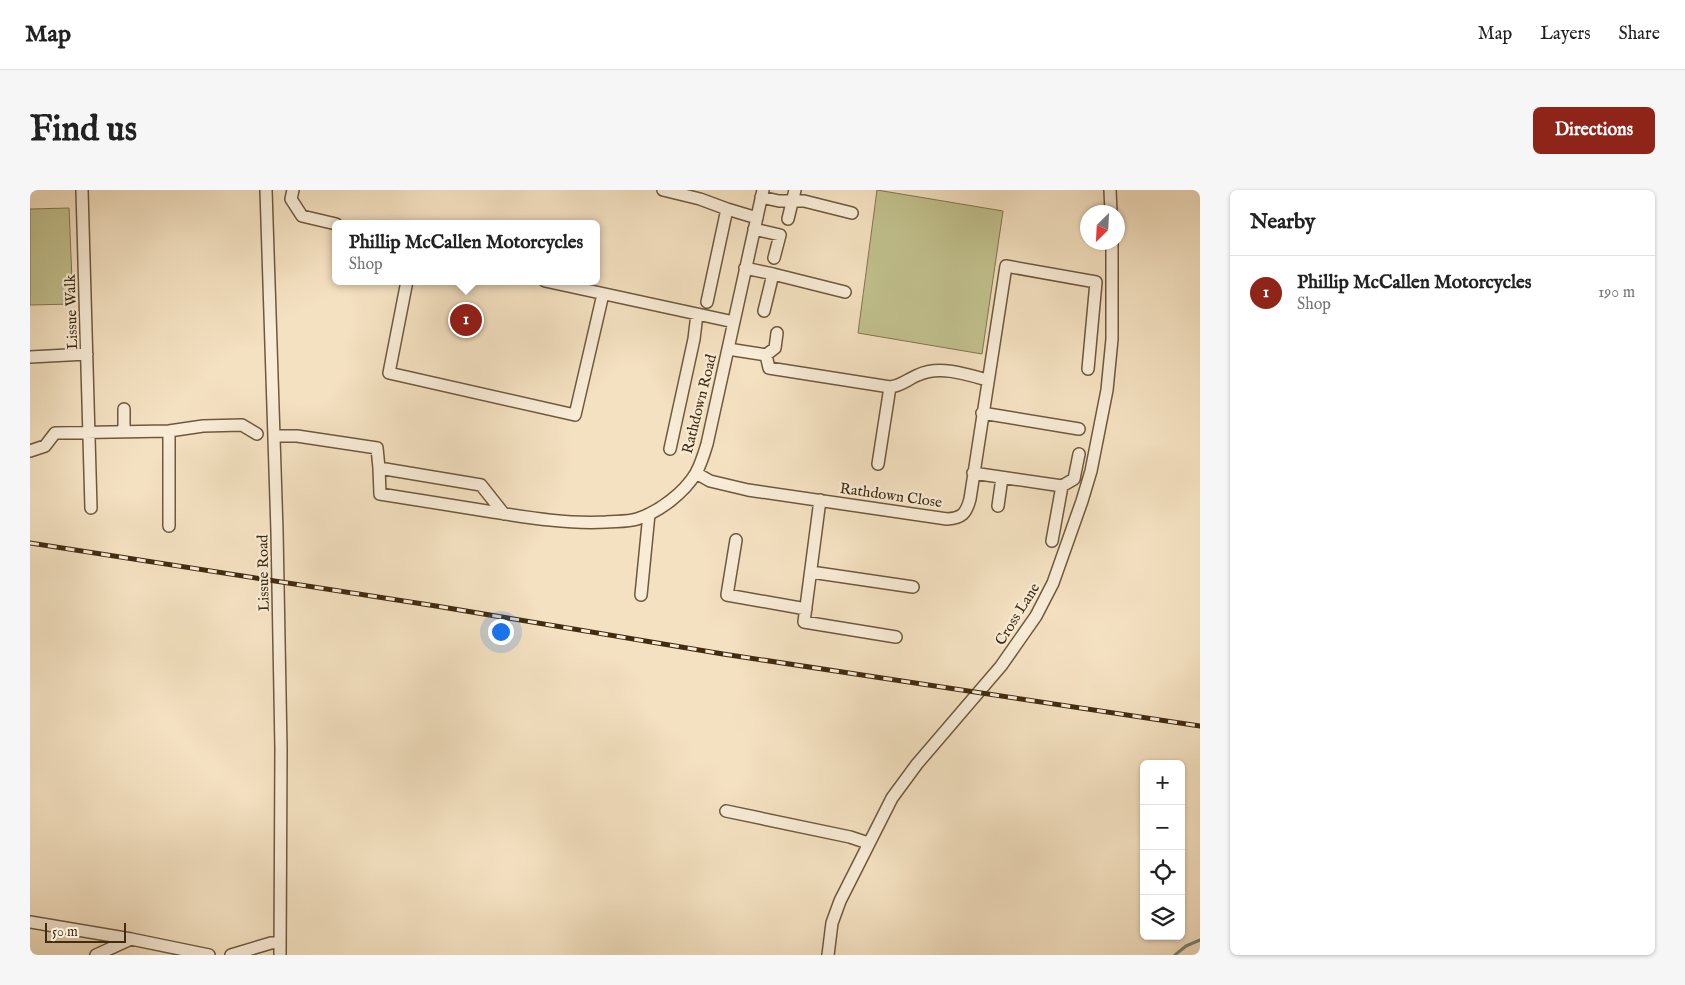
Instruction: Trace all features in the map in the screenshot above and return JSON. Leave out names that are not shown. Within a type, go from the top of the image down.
[{"type":"street","name":"Lissue Walk","points":[[82,190],[91,508]]},
{"type":"street","name":"Lissue Road","points":[[266,190],[275,436],[281,749],[280,955]]},
{"type":"street","points":[[293,190],[291,199],[302,216],[332,223]]},
{"type":"street","points":[[664,190],[700,199],[780,235],[774,258]]},
{"type":"street","points":[[1110,190],[1111,205]]},
{"type":"street","points":[[762,193],[780,201],[794,196]]},
{"type":"street","name":"Rathdown Road","points":[[379,468],[380,494],[528,518],[571,523],[626,521],[649,514],[667,503],[696,473],[707,444],[762,193]]},
{"type":"street","points":[[794,196],[804,202],[852,213]]},
{"type":"street","points":[[788,220],[794,196]]},
{"type":"street","points":[[707,302],[727,210]]},
{"type":"street","name":"Cross Lane","points":[[828,955],[836,911],[868,843],[888,807],[904,781],[1001,666],[1036,616],[1053,583],[1091,471],[1107,390],[1112,339],[1112,250]]},
{"type":"street","name":"Rathdown Close","points":[[696,473],[701,477],[725,486],[947,519],[957,518],[964,514],[968,508],[1006,266],[1096,282],[1088,369]]},
{"type":"street","points":[[745,268],[845,292]]},
{"type":"street","points":[[764,311],[773,274]]},
{"type":"street","points":[[406,285],[389,374],[575,415],[603,294]]},
{"type":"street","points":[[563,285],[734,322]]},
{"type":"street","points":[[670,449],[694,339],[697,314]]},
{"type":"street","points":[[728,349],[766,355],[775,348],[777,334]]},
{"type":"street","points":[[30,356],[87,354]]},
{"type":"street","points":[[766,355],[769,368],[890,387],[902,384],[920,374],[935,371],[971,375],[987,380]]},
{"type":"street","points":[[878,464],[890,387]]},
{"type":"street","points":[[124,409],[124,432]]},
{"type":"street","points":[[982,413],[1079,429]]},
{"type":"street","points":[[30,451],[45,446],[54,433],[169,431],[203,426],[242,425],[257,434]]},
{"type":"street","points":[[169,431],[169,526]]},
{"type":"street","points":[[275,436],[297,436],[377,448],[379,468],[481,485],[504,514]]},
{"type":"street","points":[[973,473],[1062,486],[1074,479],[1079,454]]},
{"type":"street","points":[[998,506],[1002,478]]},
{"type":"street","points":[[1052,542],[1062,486]]},
{"type":"street","points":[[820,500],[804,622],[896,637]]},
{"type":"street","points":[[641,594],[649,514]]},
{"type":"street","points":[[736,540],[727,594],[806,609]]},
{"type":"street","points":[[812,572],[913,587]]},
{"type":"street","points":[[726,811],[850,837],[868,843]]},
{"type":"street","points":[[30,922],[131,939],[209,955]]},
{"type":"street","points":[[96,955],[131,939]]},
{"type":"street","points":[[231,955],[280,942]]},
{"type":"green space","points":[[877,190],[1003,211],[982,354],[858,333]]},
{"type":"green space","points":[[69,208],[73,304],[30,305],[30,209]]},
{"type":"waterway","points":[[1175,955],[1186,946],[1200,940]]},
{"type":"railway","points":[[30,543],[436,606],[723,654],[1200,726]]},
{"type":"place","name":"Phillip McCallen Motorcycles","points":[[466,320]]}]
